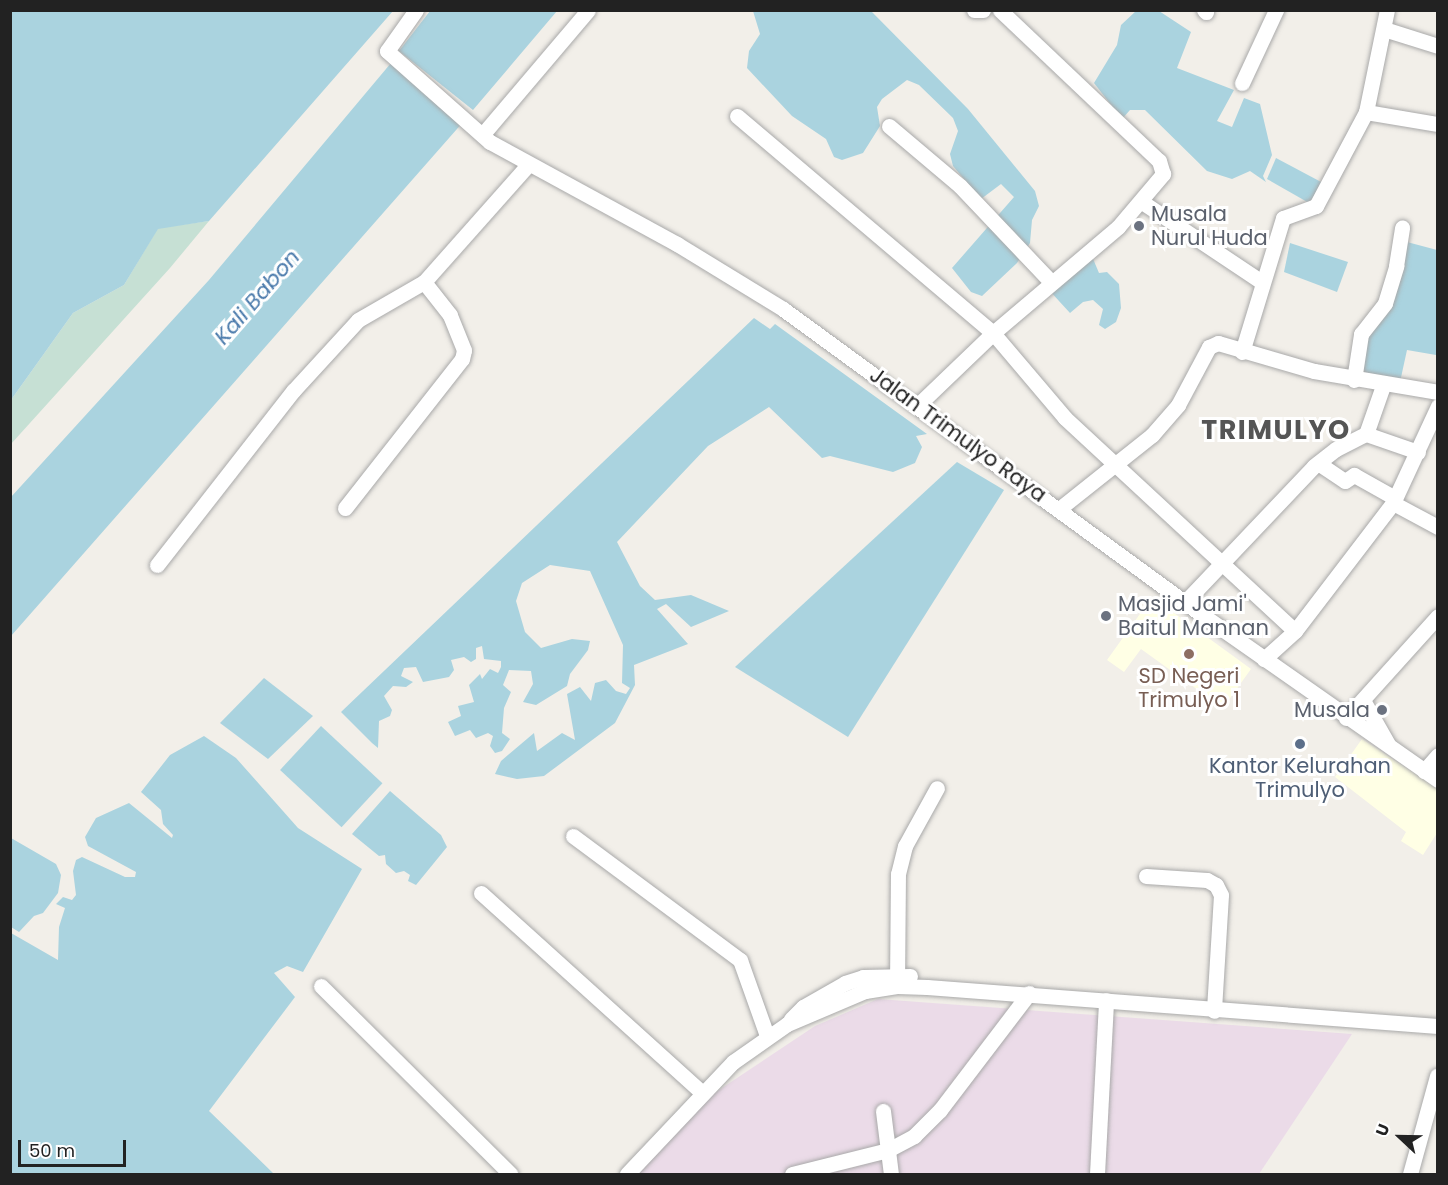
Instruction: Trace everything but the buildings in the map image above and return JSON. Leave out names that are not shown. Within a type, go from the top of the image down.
[{"type":"street","name":"Jalan Trimulyo Raya","points":[[416,10],[387,51],[463,115],[490,142],[528,165],[677,244],[783,309],[918,405],[1264,659],[1437,780]]},
{"type":"street","points":[[483,134],[588,10]]},
{"type":"street","points":[[974,10],[983,10]]},
{"type":"street","points":[[918,405],[993,333],[1142,202],[1163,174],[1159,161],[1000,10]]},
{"type":"street","points":[[1242,83],[1276,10]]},
{"type":"street","points":[[1242,352],[1283,218],[1316,206],[1366,112],[1387,10]]},
{"type":"street","points":[[1384,28],[1437,46]]},
{"type":"street","points":[[1366,112],[1437,124]]},
{"type":"street","points":[[737,116],[993,333],[1065,418],[1295,631]]},
{"type":"street","points":[[888,126],[960,186],[1051,282]]},
{"type":"street","points":[[157,565],[293,391],[358,320],[424,282],[528,165]]},
{"type":"street","points":[[1142,202],[1262,282]]},
{"type":"street","points":[[1354,380],[1362,334],[1379,314],[1388,294],[1402,227]]},
{"type":"street","points":[[345,508],[462,359],[464,350],[450,315],[424,282]]},
{"type":"street","points":[[1059,509],[1169,417],[1209,347],[1218,343],[1242,352],[1354,380],[1437,392]]},
{"type":"street","points":[[1185,602],[1318,463],[1366,434],[1384,383]]},
{"type":"street","points":[[1264,659],[1295,631],[1394,501],[1437,406]]},
{"type":"street","points":[[1366,434],[1418,452]]},
{"type":"street","points":[[1318,463],[1345,481],[1354,475],[1437,527]]},
{"type":"street","points":[[1346,718],[1364,702],[1437,616]]},
{"type":"street","points":[[1364,702],[1391,749]]},
{"type":"street","points":[[1424,771],[1437,755]]},
{"type":"street","points":[[897,981],[898,874],[905,846],[937,788]]},
{"type":"street","points":[[573,836],[740,960],[766,1036]]},
{"type":"street","points":[[1146,876],[1207,880],[1216,885],[1221,895],[1214,1011]]},
{"type":"street","points":[[481,893],[702,1093]]},
{"type":"street","points":[[897,981],[1214,1011],[1437,1026]]},
{"type":"street","points":[[627,1174],[733,1062],[766,1036],[846,997],[897,981],[1052,985],[1068,997]]},
{"type":"street","points":[[321,986],[510,1174]]},
{"type":"street","points":[[792,1174],[888,1150],[928,1125],[1029,993]]},
{"type":"street","points":[[1096,1174],[1106,1000]]},
{"type":"street","points":[[1410,1174],[1437,1076]]},
{"type":"street","points":[[883,1111],[891,1174]]},
{"type":"shaded area","points":[[209,221],[170,268],[11,444],[11,400],[73,313],[124,285],[158,228]]},
{"type":"shaded area","name":"SD Negeri Trimulyo 1","points":[[1152,597],[1251,669],[1223,708],[1141,649],[1124,672],[1107,660]]},
{"type":"shaded area","points":[[1362,739],[1437,788],[1437,833],[1423,855],[1401,841],[1406,832],[1335,777]]},
{"type":"shaded area","points":[[878,999],[1352,1034],[1259,1174],[635,1174],[710,1096],[815,1026]]},
{"type":"water","points":[[11,10],[393,11],[209,221],[158,229],[124,285],[73,313],[11,400]]},
{"type":"water","points":[[430,11],[557,11],[473,110],[399,51]]},
{"type":"water","points":[[753,11],[871,11],[968,109],[1035,191],[1039,206],[1032,220],[1030,243],[1017,263],[982,296],[971,292],[952,268],[1014,197],[1001,184],[981,199],[953,166],[950,154],[958,131],[953,118],[919,85],[907,80],[882,99],[877,107],[880,126],[863,153],[842,160],[834,157],[826,139],[792,116],[747,68],[749,51],[760,34]]},
{"type":"water","points":[[1136,11],[1159,11],[1191,32],[1177,68],[1234,90],[1217,121],[1232,127],[1244,98],[1260,104],[1272,155],[1263,176],[1266,182],[1250,171],[1232,179],[1207,171],[1145,110],[1130,110],[1122,119],[1094,83],[1117,45],[1121,25]]},
{"type":"water","name":"Kali Babon","points":[[391,63],[464,121],[11,636],[11,497],[209,280]]},
{"type":"water","points":[[1276,158],[1323,183],[1309,203],[1267,179]]},
{"type":"water","points":[[1407,242],[1437,250],[1438,350],[1436,355],[1407,350],[1400,382],[1362,374],[1360,361],[1371,327],[1386,316]]},
{"type":"water","points":[[1290,243],[1348,262],[1337,292],[1284,272]]},
{"type":"water","points":[[1091,254],[1099,273],[1107,272],[1119,284],[1121,308],[1116,322],[1105,329],[1099,325],[1103,309],[1093,300],[1083,302],[1070,313],[1048,289]]},
{"type":"water","points":[[754,318],[770,329],[775,324],[927,434],[916,436],[922,447],[915,463],[893,472],[830,456],[822,458],[769,407],[708,446],[617,542],[640,586],[655,600],[691,595],[729,611],[691,627],[666,604],[657,609],[688,644],[634,665],[635,685],[615,723],[544,776],[517,779],[495,774],[501,761],[534,733],[537,751],[562,733],[575,740],[567,694],[580,687],[591,701],[595,683],[606,680],[616,691],[626,694],[630,688],[622,683],[623,645],[590,571],[550,565],[522,583],[516,601],[525,632],[541,648],[572,639],[590,641],[588,650],[570,674],[567,686],[536,705],[523,702],[533,684],[531,671],[509,670],[503,685],[511,692],[504,708],[502,733],[510,739],[502,751],[495,753],[490,746],[493,736],[488,733],[476,738],[470,730],[455,736],[448,722],[461,716],[458,706],[474,702],[469,685],[480,674],[482,679],[490,669],[498,673],[501,667],[501,661],[484,659],[482,646],[476,648],[476,659],[471,662],[464,657],[451,660],[454,670],[449,677],[423,682],[416,667],[404,668],[401,676],[413,682],[406,687],[393,686],[384,696],[392,710],[390,716],[379,721],[378,748],[372,743],[341,712]]},
{"type":"water","points":[[957,462],[1004,490],[848,737],[735,667]]},
{"type":"water","points":[[264,678],[313,716],[268,759],[220,723]]},
{"type":"water","points":[[321,726],[382,783],[342,827],[280,770]]},
{"type":"water","points":[[204,736],[236,758],[298,828],[362,869],[303,972],[287,966],[274,973],[295,997],[209,1111],[274,1174],[11,1174],[11,933],[58,960],[59,927],[65,908],[56,904],[63,897],[72,900],[76,895],[73,871],[76,860],[82,857],[125,877],[135,877],[136,872],[88,846],[85,837],[96,818],[129,803],[172,838],[173,835],[163,824],[161,810],[141,792],[170,755]]},
{"type":"water","points":[[390,791],[441,835],[447,847],[416,885],[408,881],[410,875],[404,871],[396,873],[386,864],[385,855],[379,856],[352,834]]},
{"type":"water","points":[[11,838],[56,864],[61,875],[58,893],[43,913],[34,916],[19,932],[11,927]]},
{"type":"place","name":"Musala Nurul Huda","points":[[1139,226]]},
{"type":"place","name":"Masjid Jami' Baitul Mannan","points":[[1106,616]]},
{"type":"place","name":"SD Negeri Trimulyo 1","points":[[1189,654]]},
{"type":"place","name":"Musala","points":[[1382,710]]},
{"type":"place","name":"Kantor Kelurahan Trimulyo","points":[[1300,744]]},
{"type":"district","name":"TRIMULYO","points":[[1276,430]]}]
